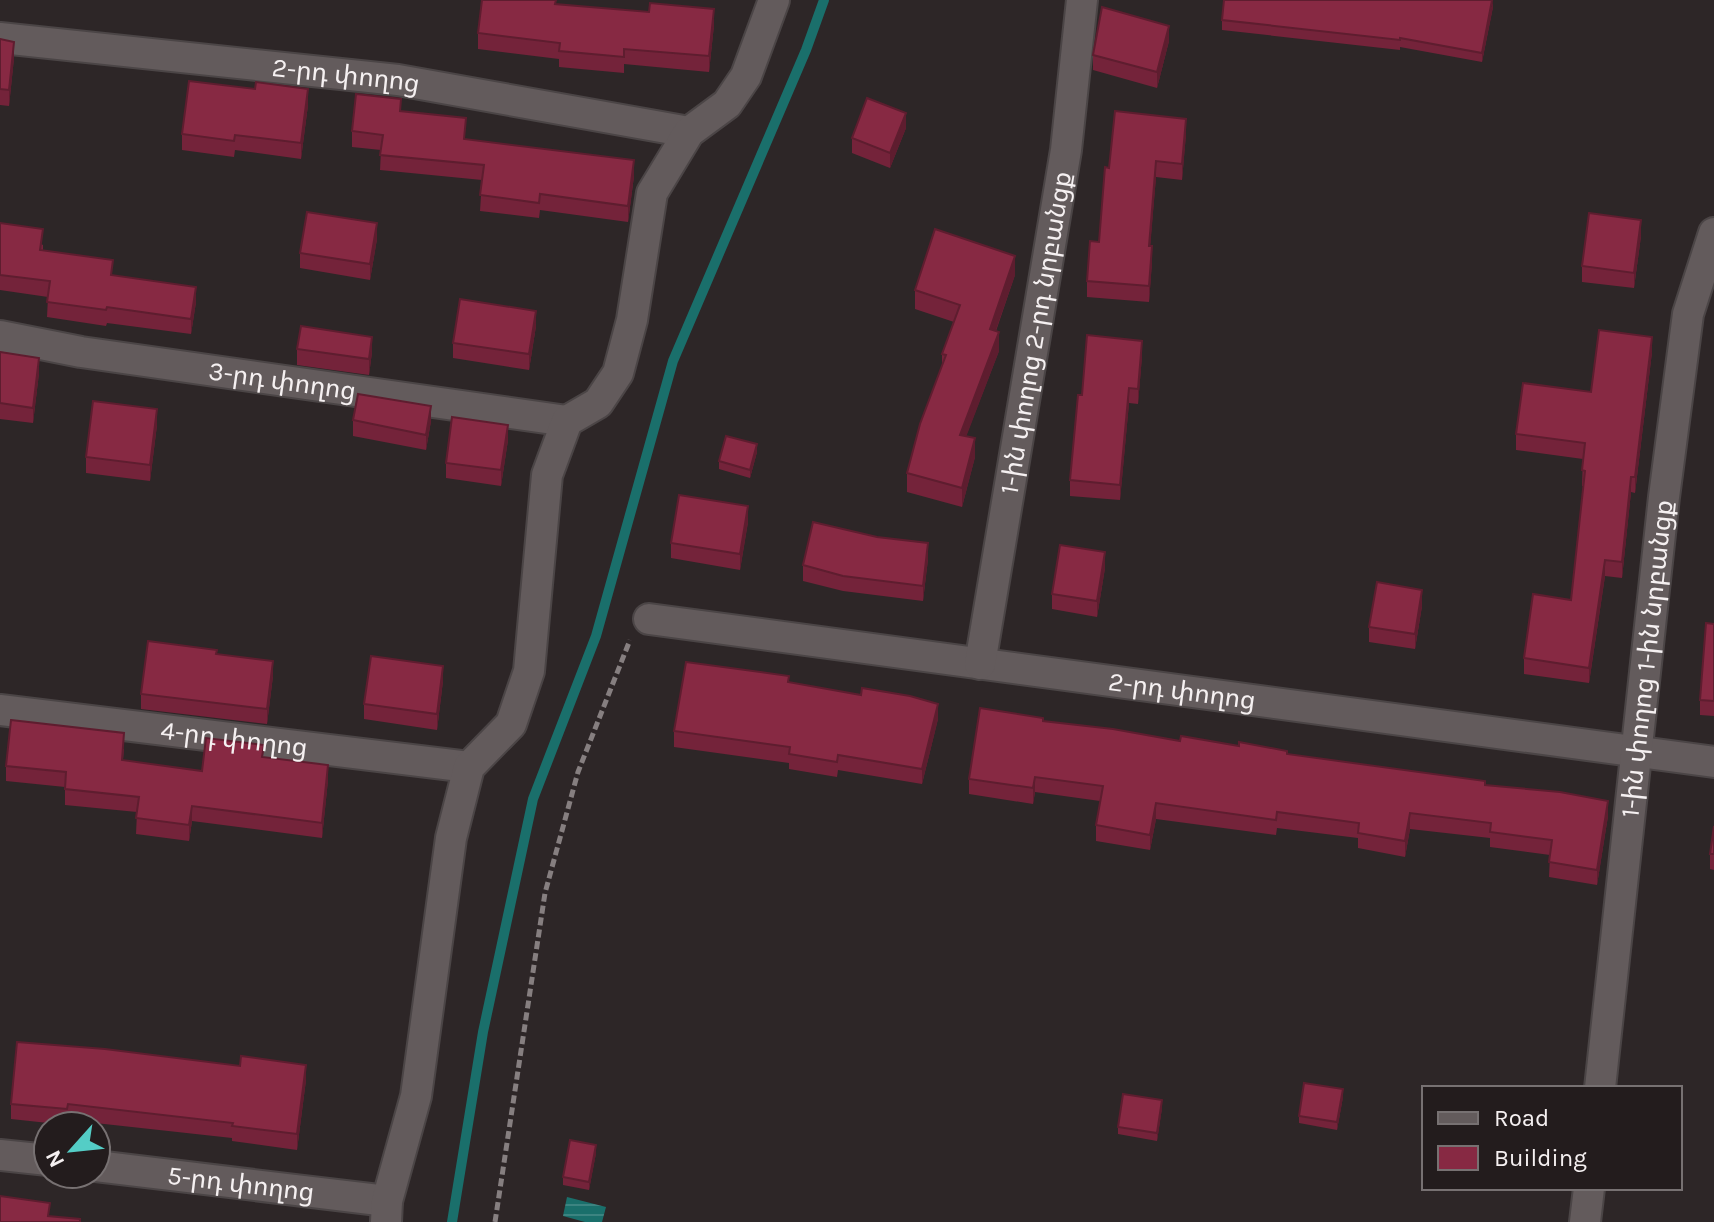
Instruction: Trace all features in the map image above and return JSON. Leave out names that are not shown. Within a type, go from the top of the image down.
[{"type":"street","points":[[386,1211],[416,1096],[451,838],[469,767],[511,724],[529,671],[547,475],[567,421],[598,403],[618,373],[632,320],[652,193],[689,132],[727,104],[746,76],[774,0]]},
{"type":"street","name":"1-ին փողոց 2-րդ նրբանցք","points":[[980,664],[1066,150],[1082,0]]},
{"type":"street","name":"2-րդ փողոց","points":[[0,38],[398,80],[689,132]]},
{"type":"street","name":"1-ին փողոց 1-ին նրբանցք","points":[[1600,1086],[1664,497],[1688,314],[1714,233]]},
{"type":"street","name":"3-րդ փողոց","points":[[0,336],[81,352],[567,421]]},
{"type":"street","name":"2-րդ փողոց","points":[[649,619],[1714,762]]},
{"type":"street","name":"4-րդ փողոց","points":[[0,710],[469,767]]},
{"type":"street","points":[[0,1155],[32,1158]]},
{"type":"street","name":"5-րդ փողոց","points":[[112,1168],[386,1211]]},
{"type":"street","points":[[1585,1222],[1589,1190]]},
{"type":"path","points":[[495,1222],[545,893],[583,758],[633,632],[649,619]]},
{"type":"water","points":[[567,1197],[606,1207],[602,1222],[585,1222],[563,1216]]},
{"type":"building","points":[[482,0],[556,0],[555,4],[649,12],[650,3],[714,9],[709,56],[624,49],[624,57],[559,51],[560,43],[478,33]]},
{"type":"building","points":[[1224,0],[1492,0],[1482,53],[1400,38],[1222,20]]},
{"type":"building","points":[[1102,7],[1169,26],[1157,72],[1093,55]]},
{"type":"building","points":[[0,39],[14,42],[9,90],[0,89]]},
{"type":"building","points":[[189,81],[255,89],[256,82],[308,89],[301,143],[235,135],[234,141],[182,134]]},
{"type":"building","points":[[356,94],[401,99],[400,111],[466,118],[464,139],[634,160],[628,206],[540,194],[539,203],[480,195],[484,165],[380,155],[383,135],[352,131]]},
{"type":"building","points":[[867,98],[906,113],[890,153],[852,138]]},
{"type":"building","points":[[1115,111],[1186,119],[1182,164],[1156,161],[1149,286],[1087,281],[1090,241],[1099,242],[1105,167],[1109,168]]},
{"type":"building","points":[[307,212],[377,223],[370,264],[300,253]]},
{"type":"building","points":[[1589,213],[1641,220],[1634,273],[1582,266]]},
{"type":"building","points":[[0,223],[43,229],[40,250],[113,260],[111,275],[196,287],[191,319],[47,302],[50,281],[0,275]]},
{"type":"building","points":[[935,229],[1015,256],[990,329],[999,332],[960,435],[975,438],[962,488],[907,473],[920,424],[946,355],[942,354],[960,305],[915,290]]},
{"type":"building","points":[[460,299],[536,311],[529,354],[453,343]]},
{"type":"building","points":[[301,326],[372,337],[369,359],[297,349]]},
{"type":"building","points":[[1599,330],[1652,337],[1622,562],[1605,560],[1589,668],[1524,658],[1533,594],[1571,600],[1585,471],[1582,470],[1585,443],[1516,434],[1523,383],[1591,392]]},
{"type":"building","points":[[1087,335],[1142,341],[1138,389],[1129,388],[1120,485],[1070,480]]},
{"type":"building","points":[[0,352],[39,358],[33,408],[0,403]]},
{"type":"building","points":[[358,394],[431,406],[426,435],[353,420]]},
{"type":"building","points":[[93,401],[157,409],[150,465],[86,457]]},
{"type":"building","points":[[452,417],[508,425],[501,470],[446,463]]},
{"type":"building","points":[[726,436],[757,444],[750,470],[719,461]]},
{"type":"building","points":[[679,495],[748,506],[740,554],[671,543]]},
{"type":"building","points":[[813,522],[877,537],[928,543],[923,586],[843,576],[803,565]]},
{"type":"building","points":[[1060,545],[1105,552],[1097,601],[1052,594]]},
{"type":"building","points":[[1377,582],[1422,590],[1415,634],[1369,627]]},
{"type":"building","points":[[1706,623],[1714,624],[1714,701],[1700,700]]},
{"type":"building","points":[[148,641],[273,661],[267,709],[141,694]]},
{"type":"building","points":[[371,656],[443,666],[437,714],[364,704]]},
{"type":"building","points":[[686,662],[789,676],[788,682],[861,695],[862,688],[938,704],[922,769],[838,755],[837,762],[789,754],[790,747],[674,731]]},
{"type":"building","points":[[980,708],[1043,718],[1043,721],[1180,741],[1181,736],[1239,746],[1239,742],[1287,751],[1287,754],[1608,801],[1597,870],[1549,862],[1552,840],[1490,832],[1491,823],[1410,813],[1405,841],[1358,833],[1359,823],[1277,812],[1276,820],[1156,803],[1150,835],[1096,825],[1103,786],[1035,777],[1033,788],[969,779]]},
{"type":"building","points":[[11,720],[124,733],[122,760],[202,771],[206,738],[264,745],[262,757],[328,765],[322,823],[192,806],[189,825],[136,818],[139,797],[65,789],[66,772],[6,766]]},
{"type":"building","points":[[1714,826],[1714,854],[1710,854]]},
{"type":"building","points":[[17,1042],[105,1049],[240,1066],[241,1056],[306,1065],[297,1134],[232,1126],[233,1123],[68,1104],[67,1109],[11,1104]]},
{"type":"building","points":[[1304,1083],[1343,1089],[1337,1122],[1299,1116]]},
{"type":"building","points":[[1123,1094],[1162,1100],[1157,1133],[1118,1127]]},
{"type":"building","points":[[570,1140],[596,1145],[589,1182],[563,1177]]},
{"type":"building","points":[[0,1196],[50,1203],[48,1216],[80,1219],[80,1222],[0,1222]]},
{"type":"waterway","points":[[452,1222],[483,1032],[533,799],[596,636],[673,361],[806,50],[824,0]]}]
